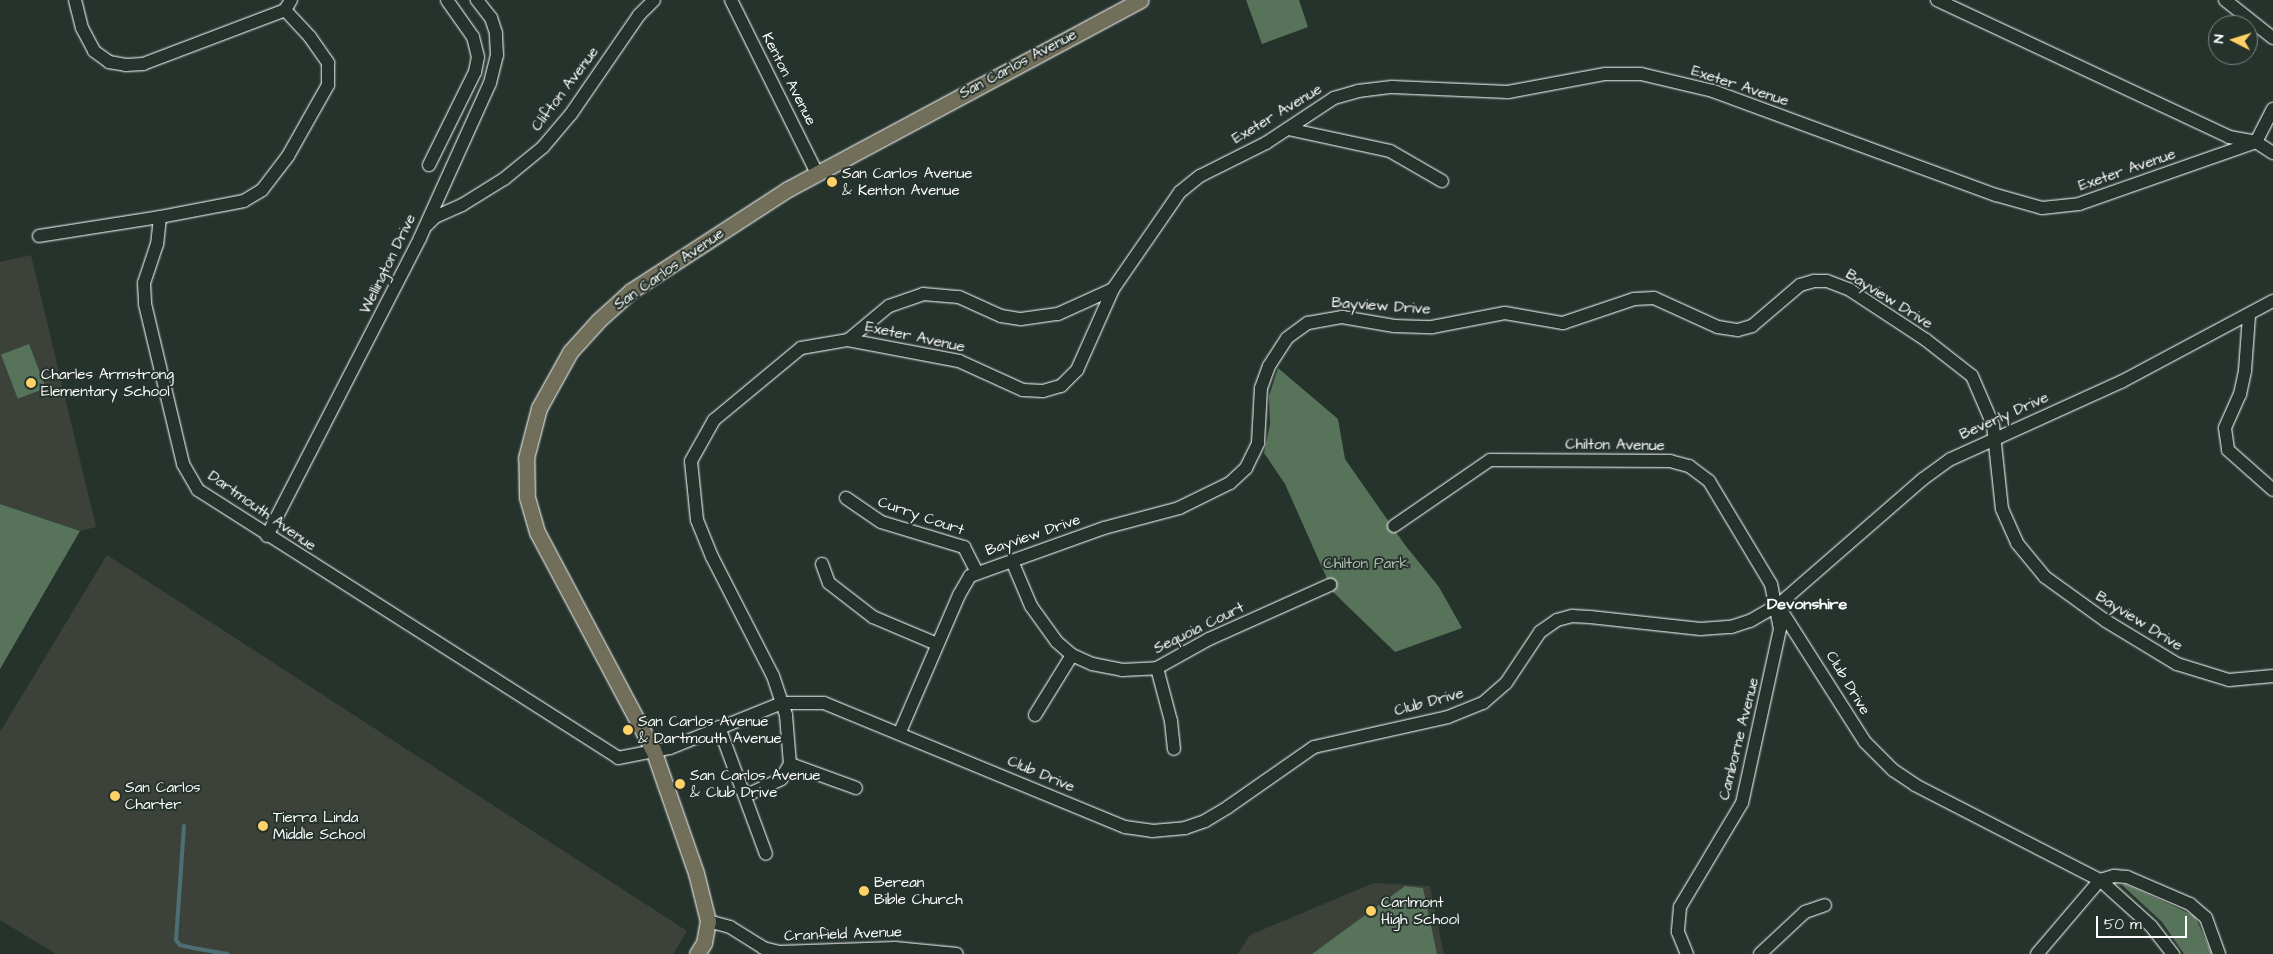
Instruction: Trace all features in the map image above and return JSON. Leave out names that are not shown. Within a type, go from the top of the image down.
[{"type":"main road","name":"San Carlos Avenue","points":[[697,954],[704,943],[708,920],[696,873],[653,750],[537,532],[527,497],[526,458],[539,408],[570,352],[599,320],[631,291],[818,173],[1141,0]]},
{"type":"street","points":[[39,236],[160,217],[244,201],[262,190],[288,156],[328,85],[328,63],[288,5],[143,64],[126,65],[109,62],[94,51],[82,28],[75,0]]},
{"type":"street","points":[[429,165],[476,72],[478,57],[473,37],[447,0]]},
{"type":"street","name":"Wellington Drive","points":[[267,536],[420,238],[490,83],[497,55],[494,26],[477,0]]},
{"type":"street","name":"Clifton Avenue","points":[[420,238],[435,217],[462,205],[504,179],[543,147],[571,114],[639,15],[654,0]]},
{"type":"street","name":"Kenton Avenue","points":[[731,0],[818,173]]},
{"type":"street","points":[[1937,0],[2229,137],[2256,142],[2273,153]]},
{"type":"street","points":[[2225,0],[2273,38]]},
{"type":"street","name":"Exeter Avenue","points":[[790,764],[782,703],[773,676],[702,535],[692,492],[691,461],[714,420],[798,350],[807,345],[848,340],[959,361],[1024,390],[1055,389],[1067,382],[1077,370],[1113,289],[1180,192],[1200,176],[1266,143],[1334,98],[1358,91],[1392,87],[1508,92],[1605,74],[1641,74],[1713,91],[1996,195],[2042,208],[2079,204],[2256,142]]},
{"type":"street","points":[[2256,142],[2273,109]]},
{"type":"street","points":[[1288,129],[1390,151],[1442,181]]},
{"type":"street","name":"Dartmouth Avenue","points":[[160,217],[158,244],[144,283],[145,304],[184,464],[198,490],[267,536],[618,758],[653,750]]},
{"type":"street","name":"Bayview Drive","points":[[900,732],[962,588],[976,571],[1012,561],[1104,528],[1179,508],[1230,483],[1246,468],[1255,452],[1260,434],[1261,388],[1277,351],[1300,329],[1332,317],[1420,327],[1505,313],[1563,323],[1634,299],[1654,298],[1718,327],[1738,330],[1758,322],[1800,285],[1827,281],[1860,296],[1966,370],[1982,394],[1996,437],[1994,460],[2002,508],[2017,544],[2045,577],[2106,621],[2177,664],[2229,680],[2273,676]]},
{"type":"street","points":[[848,340],[888,306],[923,294],[959,297],[1001,316],[1031,319],[1058,314],[1113,289]]},
{"type":"street","name":"Beverly Drive","points":[[1778,605],[1923,478],[1951,459],[2121,382],[2249,316],[2273,301]]},
{"type":"street","points":[[2249,316],[2245,371],[2240,394],[2225,428],[2228,450],[2273,490]]},
{"type":"street","name":"Chilton Avenue","points":[[1394,526],[1490,460],[1681,463],[1709,480],[1771,584],[1778,605]]},
{"type":"street","name":"Curry Court","points":[[846,498],[881,522],[964,548],[976,571]]},
{"type":"street","name":"Sequoia Court","points":[[1012,561],[1038,619],[1072,655],[1113,669],[1157,668],[1209,638],[1330,585]]},
{"type":"street","points":[[822,564],[829,583],[873,617],[937,644]]},
{"type":"street","name":"Club Drive","points":[[653,750],[670,748],[782,703],[824,703],[900,732],[1125,827],[1168,831],[1205,821],[1303,754],[1324,743],[1469,710],[1506,683],[1535,637],[1557,620],[1572,616],[1716,629],[1742,624],[1778,605],[1866,742],[1893,770],[1909,782],[2100,880],[2151,926],[2173,954]]},
{"type":"street","name":"Camborne Avenue","points":[[1686,954],[1678,932],[1680,907],[1742,803],[1780,638],[1778,605]]},
{"type":"street","points":[[1035,715],[1072,655]]},
{"type":"street","points":[[1157,668],[1173,728],[1174,749]]},
{"type":"street","points":[[720,727],[747,795],[766,854]]},
{"type":"street","points":[[747,795],[781,779],[790,764],[856,788]]},
{"type":"street","points":[[2037,954],[2100,880],[2114,876],[2127,878],[2190,904],[2206,918],[2219,954]]},
{"type":"street","points":[[1760,954],[1805,912],[1825,906]]},
{"type":"street","name":"Cranfield Avenue","points":[[708,920],[730,927],[763,948],[779,952],[895,948],[957,954]]},
{"type":"shaded area","name":"Charles Armstrong Elementary School","points":[[31,255],[96,527],[80,531],[0,504],[0,262]]},
{"type":"shaded area","name":"Tierra Linda Middle School","points":[[107,555],[687,931],[673,954],[56,954],[0,920],[0,732]]},
{"type":"shaded area","name":"Carlmont High School","points":[[1374,883],[1430,886],[1444,954],[1238,954],[1250,935]]},
{"type":"green space","points":[[1246,0],[1299,0],[1308,27],[1262,44]]},
{"type":"green space","points":[[29,344],[46,388],[18,399],[1,355]]},
{"type":"green space","name":"Chilton Park","points":[[1278,368],[1338,419],[1345,459],[1405,545],[1439,587],[1462,628],[1395,652],[1333,592],[1285,484],[1264,453],[1270,424],[1269,396]]},
{"type":"green space","points":[[0,504],[80,531],[0,669]]},
{"type":"green space","points":[[2125,884],[2195,916],[2212,954],[2184,954],[2162,922],[2122,885]]},
{"type":"green space","points":[[1405,886],[1423,888],[1437,954],[1312,954]]},
{"type":"waterway","points":[[184,826],[176,940],[180,945],[227,954]]},
{"type":"place","name":"San Carlos Avenue & Kenton Avenue","points":[[832,182]]},
{"type":"place","name":"Charles Armstrong Elementary School","points":[[31,383]]},
{"type":"place","name":"San Carlos Avenue & Dartmouth Avenue","points":[[628,730]]},
{"type":"place","name":"San Carlos Avenue & Club Drive","points":[[680,784]]},
{"type":"place","name":"San Carlos Charter","points":[[115,796]]},
{"type":"place","name":"Tierra Linda Middle School","points":[[263,826]]},
{"type":"place","name":"Berean Bible Church","points":[[864,891]]},
{"type":"place","name":"Carlmont High School","points":[[1371,911]]},
{"type":"district","name":"Devonshire","points":[[1807,604]]}]
